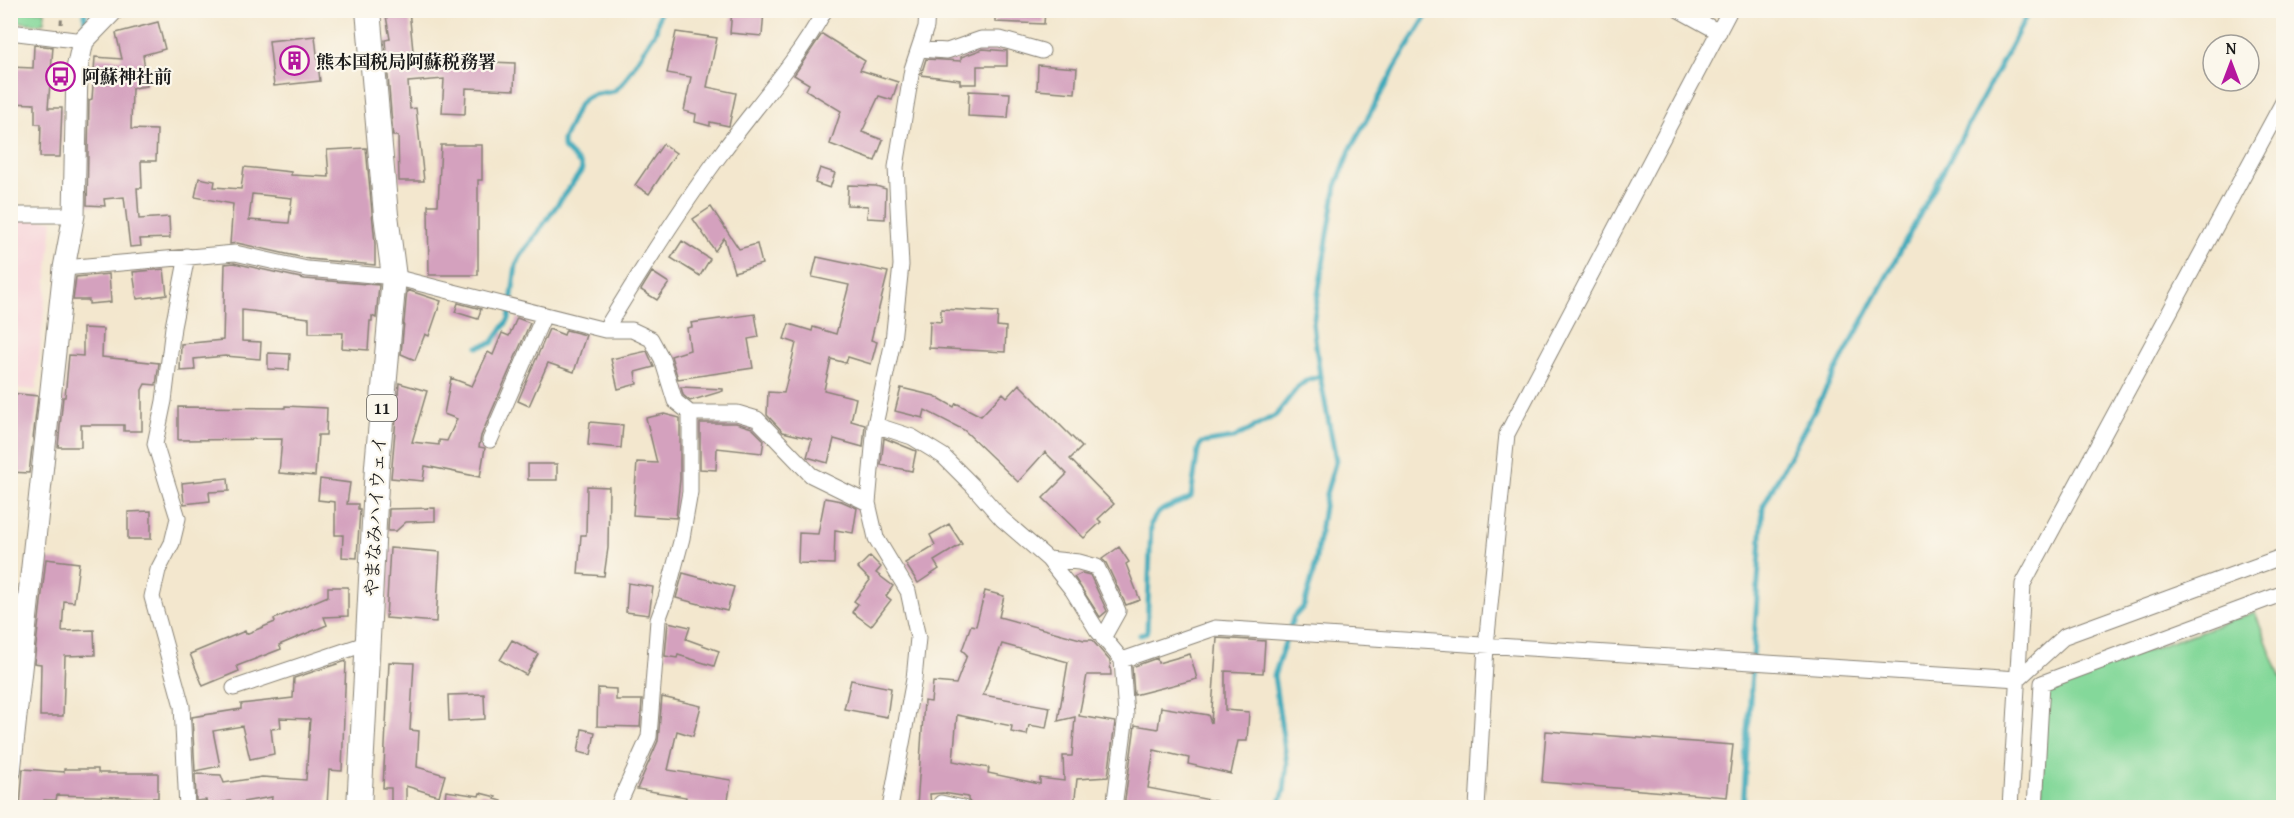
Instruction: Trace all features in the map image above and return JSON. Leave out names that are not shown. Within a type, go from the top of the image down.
[{"type":"main road","name":"やまなみハイウェイ","points":[[359,807],[377,466],[394,277],[386,214],[368,10]]},
{"type":"street","points":[[10,772],[64,268],[74,214],[77,69],[83,41],[113,10]]},
{"type":"street","points":[[605,330],[641,271],[721,154],[810,37],[825,10]]},
{"type":"street","points":[[890,807],[914,679],[918,638],[908,591],[876,538],[868,503],[875,425],[893,341],[901,266],[896,167],[912,69],[926,27],[927,10]]},
{"type":"street","points":[[1679,10],[1719,32]]},
{"type":"street","points":[[1477,807],[1486,646],[1507,434],[1730,10]]},
{"type":"street","points":[[10,32],[83,41]]},
{"type":"street","points":[[919,49],[947,51],[981,39],[1000,39],[1042,51]]},
{"type":"street","points":[[2010,807],[2023,584],[2283,100]]},
{"type":"street","points":[[10,215],[74,214]]},
{"type":"street","points":[[64,268],[235,253],[308,269],[394,277],[605,330],[632,330],[651,339],[662,359],[675,401],[690,413],[737,413],[757,419],[811,475],[868,503]]},
{"type":"street","points":[[187,256],[173,327],[156,444],[178,518],[172,543],[158,570],[152,597],[182,706],[187,807]]},
{"type":"street","points":[[490,440],[544,315]]},
{"type":"street","points":[[617,807],[649,736],[658,620],[682,538],[690,492],[690,413]]},
{"type":"street","points":[[875,425],[912,438],[943,456],[1002,519],[1048,559],[1103,638],[1122,660],[1126,715],[1114,807]]},
{"type":"street","points":[[1122,660],[1215,628],[2018,680],[2065,636],[2283,556]]},
{"type":"street","points":[[1048,559],[1079,562],[1097,567],[1118,611],[1103,638]]},
{"type":"street","points":[[2035,807],[2042,683],[2283,593]]},
{"type":"street","points":[[234,688],[368,643]]},
{"type":"street","points":[[941,803],[963,807]]},
{"type":"shaded area","points":[[11,219],[53,220],[36,390],[11,388]]},
{"type":"green space","points":[[11,10],[45,11],[44,22],[39,24],[11,21]]},
{"type":"green space","points":[[2255,612],[2283,684],[2283,807],[2041,808],[2047,686]]},
{"type":"building","points":[[385,10],[409,10],[414,61],[515,63],[514,90],[466,88],[465,114],[442,113],[444,79],[408,82],[410,109],[416,108],[424,181],[399,181],[398,136],[393,136],[385,40],[390,39]]},
{"type":"building","points":[[732,10],[764,10],[762,36],[730,33]]},
{"type":"building","points":[[995,10],[1045,10],[1044,24],[995,22]]},
{"type":"building","points":[[158,22],[165,49],[143,55],[147,86],[132,88],[131,129],[157,130],[156,161],[141,161],[142,188],[137,188],[139,219],[169,217],[170,238],[140,239],[141,246],[130,247],[124,197],[104,199],[105,206],[87,205],[89,100],[92,99],[95,57],[122,59],[116,33]]},
{"type":"building","points":[[676,32],[717,38],[707,87],[736,93],[729,126],[710,122],[710,126],[695,122],[696,114],[684,111],[691,77],[667,73]]},
{"type":"building","points":[[822,34],[865,61],[860,70],[898,82],[892,100],[879,96],[862,132],[883,140],[875,161],[830,144],[841,111],[806,90],[809,84],[794,75]]},
{"type":"building","name":"熊本国税局阿蘇税務署","points":[[315,36],[320,81],[274,86],[269,41]]},
{"type":"building","points":[[34,45],[53,47],[48,108],[62,108],[60,157],[40,157],[41,124],[35,124],[35,104],[10,103],[10,67],[33,68]]},
{"type":"building","points":[[983,49],[1007,51],[1007,66],[977,66],[977,84],[960,84],[960,80],[921,75],[926,59],[961,61],[961,57]]},
{"type":"building","points":[[1038,65],[1077,68],[1075,93],[1037,90]]},
{"type":"building","points":[[969,91],[1010,93],[1008,118],[968,116]]},
{"type":"building","points":[[663,144],[676,153],[649,194],[635,185]]},
{"type":"building","points":[[441,145],[482,145],[482,180],[478,180],[478,275],[429,275],[428,205],[438,205]]},
{"type":"building","points":[[366,148],[375,265],[309,259],[237,243],[230,244],[233,204],[195,197],[199,178],[215,181],[214,187],[241,189],[244,167],[291,172],[291,175],[329,177],[327,150]],"holes":[[[252,194],[292,198],[289,223],[249,220]]]},
{"type":"building","points":[[820,168],[835,173],[830,188],[815,183]]},
{"type":"building","points":[[848,185],[876,186],[886,189],[885,219],[867,218],[868,206],[847,205]]},
{"type":"building","points":[[711,207],[739,249],[757,244],[762,264],[734,272],[724,238],[715,251],[693,219]]},
{"type":"building","points":[[682,241],[710,259],[700,276],[671,258]]},
{"type":"building","points":[[817,257],[888,272],[871,340],[877,342],[871,364],[848,357],[846,363],[831,359],[824,390],[856,398],[851,421],[865,425],[863,447],[834,439],[828,463],[807,457],[812,439],[783,432],[767,415],[768,392],[784,393],[796,343],[784,339],[789,324],[812,331],[813,327],[836,334],[849,285],[812,277]]},
{"type":"building","points":[[234,263],[305,279],[379,285],[376,318],[372,316],[372,321],[370,321],[368,350],[342,348],[343,333],[309,333],[309,318],[242,310],[242,341],[261,342],[260,359],[225,356],[194,359],[195,370],[180,371],[181,344],[223,340],[225,264]]},
{"type":"building","points":[[164,269],[167,295],[137,299],[133,272]]},
{"type":"building","points":[[652,272],[669,283],[657,300],[641,290]]},
{"type":"building","points":[[109,274],[111,302],[89,304],[89,300],[73,300],[76,277]]},
{"type":"building","points":[[407,290],[441,301],[429,336],[425,334],[415,360],[401,354]]},
{"type":"building","points":[[458,303],[481,309],[478,319],[455,312]]},
{"type":"building","points":[[941,309],[998,312],[997,326],[1006,327],[1005,352],[929,348],[930,321],[941,322]]},
{"type":"building","points":[[755,314],[759,337],[748,339],[753,368],[678,379],[671,356],[690,350],[687,328],[692,327],[691,323]]},
{"type":"building","points":[[517,318],[530,323],[481,436],[479,447],[485,448],[480,477],[425,466],[423,481],[391,478],[399,383],[427,391],[412,442],[439,445],[439,440],[447,441],[457,419],[444,414],[451,378],[472,386],[488,352],[493,355],[502,333],[509,336]]},
{"type":"building","points":[[83,328],[103,329],[102,357],[159,363],[156,385],[145,384],[142,390],[142,431],[124,431],[124,425],[81,425],[81,447],[58,447],[69,355],[83,356]]},
{"type":"building","points":[[549,329],[564,335],[566,330],[586,335],[574,372],[548,363],[529,406],[518,401]]},
{"type":"building","points":[[647,351],[654,367],[635,372],[637,384],[618,389],[611,359]]},
{"type":"building","points":[[268,353],[290,354],[289,370],[268,369]]},
{"type":"building","points":[[1019,384],[1082,447],[1070,459],[1114,504],[1098,519],[1101,522],[1084,538],[1043,498],[1067,474],[1045,452],[1018,482],[964,430],[925,410],[923,418],[895,411],[901,388],[935,396],[954,407],[956,403],[981,416],[1003,393],[1007,397]]},
{"type":"building","points":[[681,387],[723,389],[723,391],[690,401],[683,395]]},
{"type":"building","points":[[10,393],[38,396],[29,473],[10,472]]},
{"type":"building","points":[[285,406],[327,408],[326,435],[318,435],[315,476],[279,473],[282,439],[178,440],[178,407],[285,408]]},
{"type":"building","points":[[664,414],[680,418],[680,479],[676,518],[633,515],[637,462],[657,463],[646,418]]},
{"type":"building","points":[[590,422],[623,425],[621,448],[588,445]]},
{"type":"building","points":[[700,423],[736,423],[752,428],[764,440],[762,453],[717,448],[716,470],[700,469]]},
{"type":"building","points":[[884,438],[916,451],[912,471],[881,465]]},
{"type":"building","points":[[528,464],[557,464],[557,480],[528,480]]},
{"type":"building","points":[[228,478],[229,491],[209,492],[210,501],[184,504],[182,483]]},
{"type":"building","points":[[320,479],[350,483],[347,504],[358,504],[358,509],[360,509],[357,558],[342,557],[343,535],[335,535],[335,502],[318,500]]},
{"type":"building","points":[[587,486],[609,487],[608,548],[604,576],[578,574],[581,535],[586,535]]},
{"type":"building","points":[[825,498],[841,501],[857,508],[853,533],[835,530],[834,564],[798,563],[799,533],[818,534]]},
{"type":"building","points":[[435,508],[435,521],[406,522],[396,531],[388,531],[389,509]]},
{"type":"building","points":[[151,511],[151,539],[128,539],[128,512]]},
{"type":"building","points":[[949,524],[962,544],[934,561],[939,569],[918,583],[905,563],[935,545],[930,535]]},
{"type":"building","points":[[1119,547],[1129,562],[1126,564],[1140,600],[1126,605],[1102,559]]},
{"type":"building","points":[[390,548],[440,552],[436,622],[386,618]]},
{"type":"building","points":[[870,556],[881,567],[876,573],[893,586],[886,596],[891,600],[871,626],[852,612],[858,604],[854,601],[870,580],[858,568]]},
{"type":"building","points":[[46,559],[79,563],[74,602],[64,601],[62,631],[94,630],[95,655],[65,656],[63,716],[40,716],[41,664],[34,663]]},
{"type":"building","points":[[683,573],[734,587],[727,611],[676,598]]},
{"type":"building","points":[[1082,573],[1090,575],[1107,611],[1100,617],[1074,577]]},
{"type":"building","points":[[628,583],[653,587],[649,615],[626,612]]},
{"type":"building","points":[[328,587],[348,587],[348,616],[324,617],[327,625],[279,645],[281,649],[237,666],[239,671],[203,686],[190,654],[245,631],[246,634],[275,622],[274,619],[328,596]]},
{"type":"building","points":[[985,591],[1004,596],[999,617],[1084,640],[1092,640],[1110,661],[1111,675],[1087,675],[1079,716],[1115,722],[1108,777],[1077,779],[1074,807],[986,807],[972,805],[968,797],[943,793],[930,794],[931,807],[917,807],[924,701],[931,702],[933,682],[956,684],[967,655],[962,650],[971,625],[976,626]],"holes":[[[1002,644],[1068,662],[1058,721],[1075,717],[1072,756],[1063,756],[1064,781],[1040,778],[1040,784],[988,773],[989,768],[953,761],[957,715],[1012,726],[1011,732],[1027,735],[1029,725],[1046,728],[1050,707],[983,695]]]},
{"type":"building","points":[[668,622],[690,627],[686,639],[719,651],[714,666],[678,655],[677,658],[665,656]]},
{"type":"building","points":[[1217,638],[1265,641],[1263,673],[1225,671],[1225,710],[1249,712],[1247,741],[1238,741],[1231,774],[1188,764],[1189,758],[1154,750],[1148,788],[1215,801],[1215,807],[1124,807],[1135,725],[1158,729],[1161,707],[1208,715],[1211,723]]},
{"type":"building","points":[[512,640],[538,654],[526,675],[500,660]]},
{"type":"building","points":[[1190,654],[1197,679],[1134,695],[1132,667],[1157,658],[1158,663]]},
{"type":"building","points":[[346,661],[342,771],[329,770],[327,807],[271,807],[272,797],[231,804],[231,801],[207,805],[206,800],[196,801],[195,774],[221,775],[224,783],[262,777],[306,780],[310,719],[280,718],[281,728],[271,729],[274,754],[250,759],[242,726],[213,731],[220,766],[195,771],[192,717],[241,709],[241,704],[293,698],[294,678]]},
{"type":"building","points":[[389,662],[414,663],[410,730],[419,731],[417,767],[445,775],[439,796],[406,786],[406,807],[391,807],[391,788],[383,788]]},
{"type":"building","points":[[851,680],[891,688],[887,717],[844,709]]},
{"type":"building","points":[[598,688],[616,689],[616,700],[642,700],[640,727],[597,726]]},
{"type":"building","points":[[484,694],[485,719],[449,721],[448,695]]},
{"type":"building","points":[[662,697],[701,706],[693,736],[677,731],[668,770],[731,780],[727,807],[685,802],[686,797],[637,789],[658,741]]},
{"type":"building","points":[[582,729],[595,732],[591,755],[578,752]]},
{"type":"building","points":[[1546,731],[1733,745],[1727,797],[1542,782]]},
{"type":"building","points":[[23,769],[64,772],[64,769],[98,769],[98,773],[158,773],[158,798],[57,795],[56,800],[44,800],[43,807],[20,807]]},
{"type":"building","points":[[446,791],[479,796],[480,793],[496,797],[495,799],[502,801],[502,807],[444,806]]},
{"type":"waterway","points":[[85,10],[85,21]]},
{"type":"waterway","points":[[478,347],[492,343],[509,319],[516,265],[582,170],[581,165],[563,147],[563,140],[578,106],[591,95],[614,91],[623,83],[656,31],[660,10]]},
{"type":"waterway","points":[[1278,808],[1284,791],[1287,764],[1274,676],[1293,618],[1304,606],[1314,571],[1326,494],[1336,460],[1313,324],[1336,186],[1350,150],[1430,10]]},
{"type":"waterway","points":[[1743,808],[1763,506],[2030,10]]},
{"type":"waterway","points":[[1140,635],[1147,632],[1151,524],[1163,510],[1191,497],[1201,443],[1234,438],[1276,415],[1297,388],[1307,380],[1320,376]]},
{"type":"place","name":"熊本国税局阿蘇税務署","points":[[295,61]]},
{"type":"place","name":"阿蘇神社前","points":[[61,76]]}]
